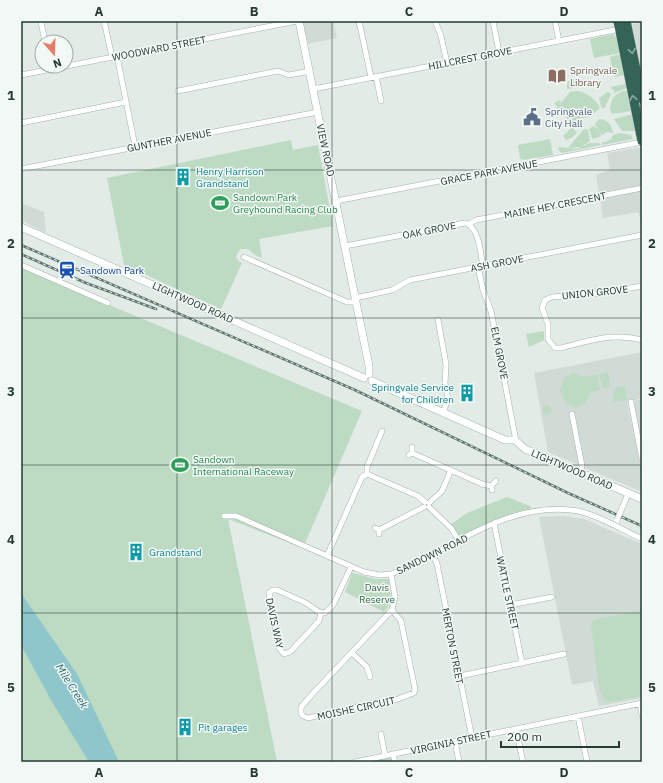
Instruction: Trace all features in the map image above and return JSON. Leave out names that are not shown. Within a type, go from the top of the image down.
[{"type":"highway","points":[[622,23],[640,74],[642,99]]},
{"type":"highway","points":[[622,23],[640,116],[642,141]]},
{"type":"main road","name":"VIEW ROAD","points":[[298,21],[310,71],[369,366],[368,378]]},
{"type":"main road","name":"LIGHTWOOD ROAD","points":[[21,227],[368,378],[505,440],[516,441],[526,449],[642,500]]},
{"type":"street","points":[[104,21],[126,102],[135,146]]},
{"type":"street","name":"WOODWARD STREET","points":[[74,64],[298,21]]},
{"type":"street","points":[[359,21],[381,101]]},
{"type":"street","points":[[435,21],[441,36],[447,63]]},
{"type":"street","points":[[493,21],[499,52]]},
{"type":"street","points":[[555,21],[559,41]]},
{"type":"street","points":[[41,22],[43,34]]},
{"type":"street","name":"HILLCREST GROVE","points":[[313,89],[559,41],[622,23]]},
{"type":"street","points":[[178,91],[278,71],[289,75],[310,71]]},
{"type":"street","name":"WOODWARD STREET","points":[[21,75],[34,72]]},
{"type":"street","points":[[21,123],[126,102]]},
{"type":"street","name":"GUNTHER AVENUE","points":[[21,169],[318,112]]},
{"type":"street","name":"GRACE PARK AVENUE","points":[[336,201],[642,141]]},
{"type":"street","name":"MAINE HEY CRESCENT","points":[[469,224],[476,220],[642,188]]},
{"type":"street","name":"OAK GROVE","points":[[345,246],[463,223],[469,224],[476,234],[480,267]]},
{"type":"street","name":"ASH GROVE","points":[[356,300],[389,291],[407,281],[642,235]]},
{"type":"street","points":[[244,257],[347,302],[356,300]]},
{"type":"street","points":[[21,265],[108,303]]},
{"type":"street","name":"ELM GROVE","points":[[480,267],[483,290],[491,311],[516,441]]},
{"type":"street","name":"UNION GROVE","points":[[642,286],[601,293],[552,297],[546,299],[542,308],[548,324],[548,339],[555,348],[561,348],[608,336],[624,336],[642,340]]},
{"type":"street","points":[[438,320],[446,365],[445,383],[448,399],[443,413]]},
{"type":"street","points":[[631,402],[642,459]]},
{"type":"street","points":[[572,414],[582,466],[581,473]]},
{"type":"street","points":[[367,474],[366,467],[382,431]]},
{"type":"street","points":[[412,447],[411,454],[492,488],[496,481]]},
{"type":"street","points":[[378,530],[427,505],[442,491],[450,470]]},
{"type":"street","points":[[367,474],[418,496],[451,528],[459,541]]},
{"type":"street","points":[[327,556],[362,477],[367,474]]},
{"type":"street","points":[[614,526],[628,494]]},
{"type":"street","name":"SANDOWN ROAD","points":[[224,516],[236,516],[370,574],[391,574],[404,569],[494,523],[532,513],[572,511],[583,513],[642,539]]},
{"type":"street","name":"WATTLE STREET","points":[[494,523],[522,663]]},
{"type":"street","name":"MERTON STREET","points":[[433,554],[437,564],[472,738]]},
{"type":"street","name":"DAVIS WAY","points":[[321,613],[326,612],[332,607],[351,566]]},
{"type":"street","points":[[391,574],[395,597],[392,610]]},
{"type":"street","name":"DAVIS WAY","points":[[272,590],[277,590],[306,602],[321,613],[318,622],[290,652],[284,654],[279,648],[269,593],[272,590]]},
{"type":"street","points":[[510,605],[552,597]]},
{"type":"street","name":"MOISHE CIRCUIT","points":[[392,610],[401,621],[415,689],[414,693],[396,700],[305,717],[301,712],[301,707],[392,610]]},
{"type":"street","points":[[352,653],[367,667],[370,677]]},
{"type":"street","points":[[460,676],[564,654]]},
{"type":"street","points":[[641,704],[642,715]]},
{"type":"street","name":"VIRGINIA STREET","points":[[354,762],[641,704]]},
{"type":"street","points":[[578,716],[587,762]]},
{"type":"street","points":[[516,729],[523,762]]},
{"type":"street","points":[[381,734],[385,756]]},
{"type":"street","points":[[455,741],[459,762]]},
{"type":"street","points":[[393,754],[395,762]]},
{"type":"shaded area","points":[[333,21],[337,38],[307,44],[303,23]]},
{"type":"shaded area","points":[[642,21],[642,75],[632,25]]},
{"type":"shaded area","points":[[642,147],[642,223],[638,212],[603,218],[596,175],[610,170],[607,153]]},
{"type":"shaded area","points":[[21,203],[44,212],[46,233],[21,220]]},
{"type":"shaded area","points":[[642,352],[642,398],[627,402],[642,473],[642,492],[548,452],[534,373]]},
{"type":"shaded area","points":[[642,399],[642,440],[633,401]]},
{"type":"shaded area","points":[[564,516],[584,519],[642,544],[642,698],[599,706],[593,681],[572,685],[539,517]]},
{"type":"green space","points":[[613,34],[616,37],[620,53],[594,58],[590,39]]},
{"type":"green space","points":[[620,54],[625,75],[614,77],[610,57]]},
{"type":"green space","points":[[573,79],[578,80],[581,87],[567,89],[567,82]]},
{"type":"green space","points":[[627,84],[627,88],[614,93],[614,90],[611,89],[611,87]]},
{"type":"green space","points":[[576,91],[590,96],[600,108],[591,116],[574,121],[567,119],[554,103],[561,100],[559,105],[570,92]]},
{"type":"green space","points":[[623,91],[628,91],[632,111],[612,114],[610,109],[612,100],[617,94]]},
{"type":"green space","points":[[608,92],[611,94],[605,107],[602,109],[599,98]]},
{"type":"green space","points":[[633,114],[636,131],[622,131],[614,119]]},
{"type":"green space","points":[[599,119],[609,123],[612,127],[613,133],[607,132],[602,135],[595,124]]},
{"type":"green space","points":[[593,126],[599,130],[601,136],[594,139],[592,138],[589,129]]},
{"type":"green space","points":[[572,127],[577,133],[566,140],[563,136]]},
{"type":"green space","points":[[584,129],[588,130],[590,141],[581,147],[568,148]]},
{"type":"green space","points":[[620,133],[631,135],[633,139],[602,145],[602,142],[606,142],[611,139],[613,135]]},
{"type":"green space","points":[[550,139],[553,155],[523,160],[520,158],[518,145]]},
{"type":"green space","name":"Sandown Park Greyhound Racing Club","points":[[291,140],[293,150],[318,145],[333,226],[259,239],[262,258],[255,255],[248,249],[240,249],[236,256],[238,261],[242,263],[221,309],[124,265],[107,178]]},
{"type":"green space","points":[[590,143],[599,143],[601,145],[562,153],[559,151],[558,147],[577,149]]},
{"type":"green space","name":"Sandown International Raceway","points":[[21,268],[362,411],[303,548],[228,519],[277,762],[21,762]]},
{"type":"green space","points":[[544,331],[544,340],[529,347],[526,334]]},
{"type":"green space","points":[[608,372],[611,387],[603,388],[599,374]]},
{"type":"green space","points":[[573,373],[584,377],[597,374],[600,390],[590,393],[586,403],[577,408],[566,404],[560,391],[564,378]]},
{"type":"green space","points":[[625,386],[627,400],[614,402],[613,395],[616,387]]},
{"type":"green space","points":[[547,405],[552,410],[547,415],[542,410]]},
{"type":"green space","points":[[507,497],[530,506],[532,510],[499,519],[462,536],[456,533],[450,525],[467,513]]},
{"type":"green space","name":"Davis Reserve","points":[[352,573],[376,579],[389,579],[390,600],[384,612],[345,592]]},
{"type":"green space","points":[[634,612],[642,614],[642,696],[613,702],[606,701],[599,689],[591,624],[593,620]]},
{"type":"green space","points":[[392,757],[393,762],[366,762]]},
{"type":"water","name":"Mile Creek","points":[[21,593],[77,674],[119,762],[89,762],[51,700],[21,645]]},
{"type":"railway","points":[[21,245],[355,390],[568,493],[642,526]]},
{"type":"railway","points":[[21,254],[86,283],[156,309]]},
{"type":"place","name":"Springvale Library","points":[[557,76]]},
{"type":"place","name":"Springvale City Hall","points":[[532,117]]},
{"type":"place","name":"Henry Harrison Grandstand","points":[[183,177]]},
{"type":"place","name":"Sandown Park Greyhound Racing Club","points":[[220,203]]},
{"type":"place","name":"Sandown Park","points":[[67,270]]},
{"type":"place","name":"Springvale Service for Children","points":[[467,393]]},
{"type":"place","name":"Sandown International Raceway","points":[[180,465]]},
{"type":"place","name":"Grandstand","points":[[136,552]]},
{"type":"place","name":"Pit garages","points":[[185,727]]}]
